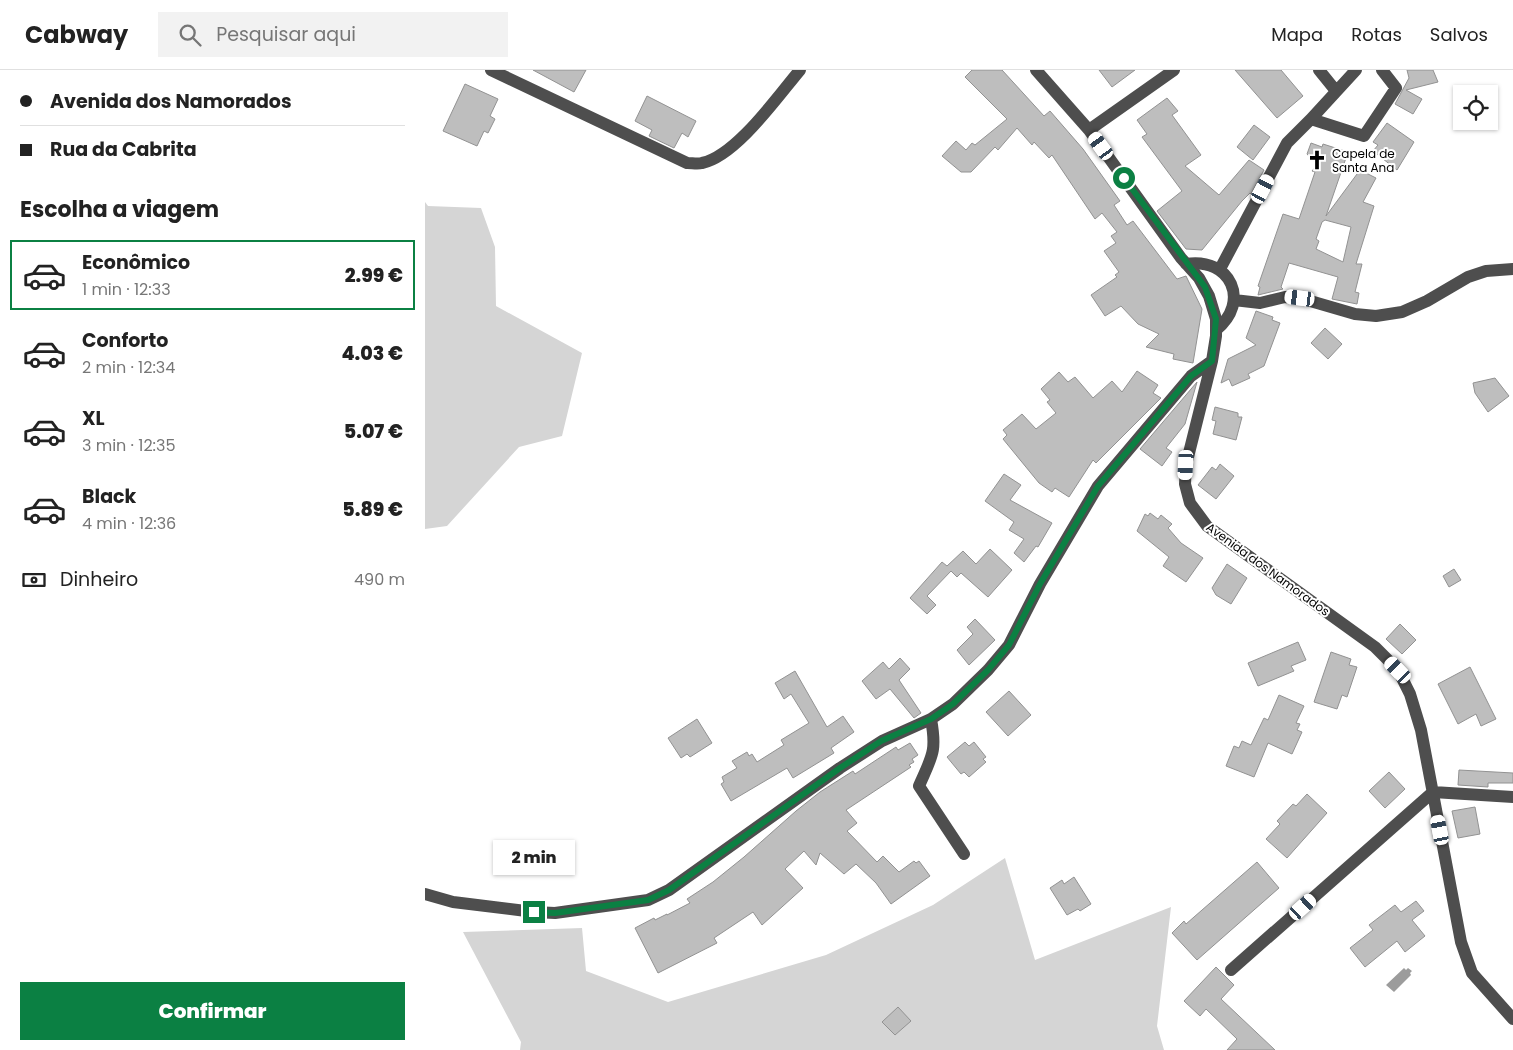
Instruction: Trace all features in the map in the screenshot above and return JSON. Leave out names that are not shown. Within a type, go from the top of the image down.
[{"type":"street","points":[[491,70],[687,164],[703,163],[721,155],[737,143],[800,70]]},
{"type":"street","name":"Avenida dos Namorados","points":[[1036,70],[1089,130],[1199,278],[1209,296],[1216,319],[1216,330],[1212,361],[1186,465],[1185,484],[1190,503],[1207,526],[1375,647],[1398,670],[1410,694],[1421,730],[1461,942],[1472,973],[1513,1019]]},
{"type":"street","points":[[1089,130],[1174,70]]},
{"type":"street","points":[[1319,70],[1336,91]]},
{"type":"street","points":[[1220,269],[1287,143],[1356,70]]},
{"type":"street","points":[[1311,119],[1364,136],[1396,88],[1382,70]]},
{"type":"street","points":[[1187,264],[1198,262],[1220,269],[1228,278],[1233,288],[1234,300],[1232,311],[1226,321],[1216,330]]},
{"type":"street","points":[[1234,300],[1260,303],[1285,297],[1300,298],[1355,314],[1376,316],[1402,312],[1427,301],[1468,277],[1486,271],[1513,269]]},
{"type":"street","points":[[425,894],[453,902],[555,913],[648,900],[669,890],[881,741],[931,719],[953,704],[988,670],[1009,645],[1040,584],[1098,486],[1191,376],[1212,361]]},
{"type":"street","points":[[931,719],[935,742],[933,756],[919,786],[964,854]]},
{"type":"street","points":[[1231,970],[1433,792],[1513,797]]},
{"type":"shaded area","points":[[425,202],[428,206],[481,208],[495,247],[496,306],[582,353],[562,436],[519,447],[447,526],[425,529]]},
{"type":"shaded area","points":[[1005,858],[1035,960],[1171,907],[1157,1026],[1164,1050],[520,1050],[521,1042],[463,932],[582,928],[586,971],[668,1002],[826,955],[933,905]]},
{"type":"shaded area","points":[[1404,968],[1412,971],[1411,975],[1394,992],[1386,985]]},
{"type":"building","points":[[533,70],[586,70],[574,92]]},
{"type":"building","points":[[972,70],[1002,70],[1044,116],[1050,111],[1083,149],[1120,201],[1114,205],[1127,225],[1133,221],[1177,279],[1186,276],[1202,309],[1193,363],[1173,359],[1174,354],[1146,347],[1159,334],[1138,324],[1121,306],[1105,316],[1091,295],[1117,277],[1115,275],[1119,272],[1104,251],[1116,243],[1111,236],[1117,232],[1102,213],[1095,219],[1052,155],[1049,158],[1034,142],[1032,145],[1017,128],[998,150],[995,147],[971,172],[961,172],[942,156],[956,141],[966,150],[972,143],[975,145],[1007,119],[965,77]]},
{"type":"building","points":[[1099,70],[1135,70],[1112,87]]},
{"type":"building","points":[[1235,70],[1281,70],[1303,96],[1277,118]]},
{"type":"building","points":[[1407,70],[1433,70],[1438,82],[1406,90],[1422,99],[1413,114],[1395,104],[1409,78]]},
{"type":"building","points":[[465,84],[498,99],[490,116],[495,119],[488,133],[484,131],[477,146],[443,131]]},
{"type":"building","points":[[647,96],[696,121],[688,137],[682,133],[674,148],[649,136],[652,130],[635,121]]},
{"type":"building","points":[[1167,98],[1178,111],[1172,115],[1201,155],[1185,166],[1219,195],[1249,160],[1264,170],[1251,194],[1242,201],[1202,250],[1186,249],[1157,211],[1182,191],[1142,137],[1147,134],[1137,120]]},
{"type":"building","points":[[1387,123],[1414,142],[1397,170],[1373,151],[1378,145],[1373,142]]},
{"type":"building","points":[[1254,125],[1270,137],[1253,160],[1237,147]]},
{"type":"building","points":[[1311,143],[1322,147],[1323,144],[1348,152],[1326,216],[1360,170],[1376,178],[1363,202],[1374,206],[1356,264],[1362,264],[1355,292],[1359,293],[1357,304],[1332,299],[1338,277],[1289,263],[1281,287],[1283,289],[1258,295],[1260,287],[1258,286],[1283,214],[1299,219],[1315,172],[1312,171],[1317,165],[1307,154]],"holes":[[[1325,220],[1351,227],[1343,262],[1316,249],[1319,241],[1316,239],[1322,222]]]},
{"type":"building","points":[[1256,311],[1273,317],[1272,320],[1280,323],[1264,366],[1248,374],[1250,378],[1232,386],[1229,379],[1221,383],[1228,359],[1256,345],[1246,338]]},
{"type":"building","points":[[1325,328],[1342,344],[1328,359],[1311,343]]},
{"type":"building","points":[[1137,371],[1158,385],[1153,393],[1161,398],[1096,463],[1093,460],[1069,497],[1055,488],[1052,492],[1039,483],[1003,439],[1007,435],[1003,430],[1022,414],[1036,429],[1056,413],[1047,402],[1050,400],[1041,389],[1059,372],[1068,382],[1075,377],[1093,398],[1112,381],[1122,392]]},
{"type":"building","points":[[1495,378],[1509,396],[1488,412],[1475,393],[1473,383]]},
{"type":"building","points":[[1197,382],[1185,424],[1166,448],[1172,452],[1162,466],[1140,449]]},
{"type":"building","points":[[1215,407],[1238,413],[1238,417],[1242,417],[1236,440],[1213,434],[1216,421],[1212,420]]},
{"type":"building","points":[[1220,464],[1234,476],[1216,499],[1198,485],[1212,467],[1216,470]]},
{"type":"building","points":[[1004,474],[1021,485],[1010,500],[1052,523],[1038,547],[1036,546],[1024,562],[1014,553],[1024,539],[1009,530],[1014,522],[985,501]]},
{"type":"building","points":[[1150,513],[1158,519],[1161,515],[1172,524],[1168,528],[1181,543],[1203,558],[1186,582],[1163,566],[1169,557],[1137,531],[1145,514],[1148,516]]},
{"type":"building","points":[[990,549],[1012,570],[988,597],[961,573],[957,577],[951,571],[927,596],[936,605],[927,614],[910,598],[942,562],[947,566],[963,551],[976,564]]},
{"type":"building","points":[[1227,564],[1247,578],[1231,604],[1216,595],[1212,588]]},
{"type":"building","points":[[1454,569],[1461,580],[1449,587],[1443,576]]},
{"type":"building","points":[[975,619],[995,640],[969,665],[957,650],[973,634],[967,627]]},
{"type":"building","points":[[1400,624],[1416,640],[1402,654],[1386,639]]},
{"type":"building","points":[[1298,642],[1306,660],[1291,666],[1294,671],[1258,686],[1248,663]]},
{"type":"building","points":[[1331,652],[1351,659],[1349,665],[1357,667],[1347,697],[1342,695],[1337,709],[1314,702]]},
{"type":"building","points":[[900,658],[910,669],[899,680],[921,713],[914,718],[890,689],[876,699],[862,681],[883,662],[889,669]]},
{"type":"building","points":[[1470,667],[1496,719],[1481,726],[1476,714],[1458,724],[1438,684]]},
{"type":"building","points":[[795,671],[827,727],[843,716],[854,732],[831,748],[834,753],[793,778],[787,768],[731,801],[721,784],[724,782],[722,777],[737,768],[732,761],[747,752],[749,756],[752,754],[757,762],[784,745],[781,740],[809,723],[791,694],[784,699],[775,683]]},
{"type":"building","points":[[1009,691],[1031,715],[1008,736],[986,712]]},
{"type":"building","points":[[1279,695],[1304,706],[1296,723],[1300,724],[1297,730],[1302,732],[1292,754],[1268,743],[1254,777],[1226,766],[1234,746],[1239,748],[1242,741],[1251,745],[1264,718],[1268,720]]},
{"type":"building","points":[[697,719],[712,743],[690,757],[687,754],[681,758],[668,738]]},
{"type":"building","points":[[965,742],[969,746],[974,742],[986,757],[983,759],[986,762],[969,777],[964,772],[961,774],[947,757]]},
{"type":"building","points":[[910,743],[918,755],[912,759],[914,762],[909,765],[911,767],[846,810],[857,823],[847,831],[877,862],[883,856],[899,872],[914,861],[916,863],[919,861],[930,876],[891,904],[876,883],[856,864],[844,874],[820,853],[816,865],[804,851],[785,869],[803,888],[762,925],[753,912],[714,938],[717,943],[658,973],[635,928],[690,903],[687,899],[713,882],[820,792],[853,771],[855,774],[896,747],[898,750]]},
{"type":"building","points":[[1459,770],[1513,773],[1513,783],[1488,783],[1488,787],[1458,785]]},
{"type":"building","points":[[1389,772],[1405,789],[1385,808],[1369,791]]},
{"type":"building","points":[[1307,794],[1327,813],[1287,858],[1266,839],[1280,824],[1277,821],[1293,804],[1296,806]]},
{"type":"building","points":[[1475,807],[1480,834],[1458,838],[1452,811]]},
{"type":"building","points":[[1257,862],[1279,888],[1197,960],[1172,933],[1184,921],[1186,924]]},
{"type":"building","points":[[1074,877],[1091,904],[1080,911],[1078,909],[1067,915],[1050,888],[1062,880],[1064,884]]},
{"type":"building","points":[[1416,901],[1424,911],[1412,920],[1425,936],[1405,952],[1397,941],[1365,967],[1350,948],[1373,930],[1369,925],[1395,905],[1401,912]]},
{"type":"building","points":[[1216,967],[1234,985],[1221,999],[1275,1050],[1227,1050],[1237,1039],[1206,1009],[1200,1016],[1184,1001]]},
{"type":"building","points":[[898,1007],[911,1021],[895,1035],[882,1022]]},
{"type":"place","name":"Capela de Santa Ana","points":[[1317,160]]},
{"type":"route","points":[[534,912],[555,913],[648,900],[669,890],[881,741],[931,719],[953,704],[988,670],[1009,645],[1040,584],[1098,486],[1191,376],[1212,361],[1216,319],[1205,287],[1181,258],[1124,178]]}]
